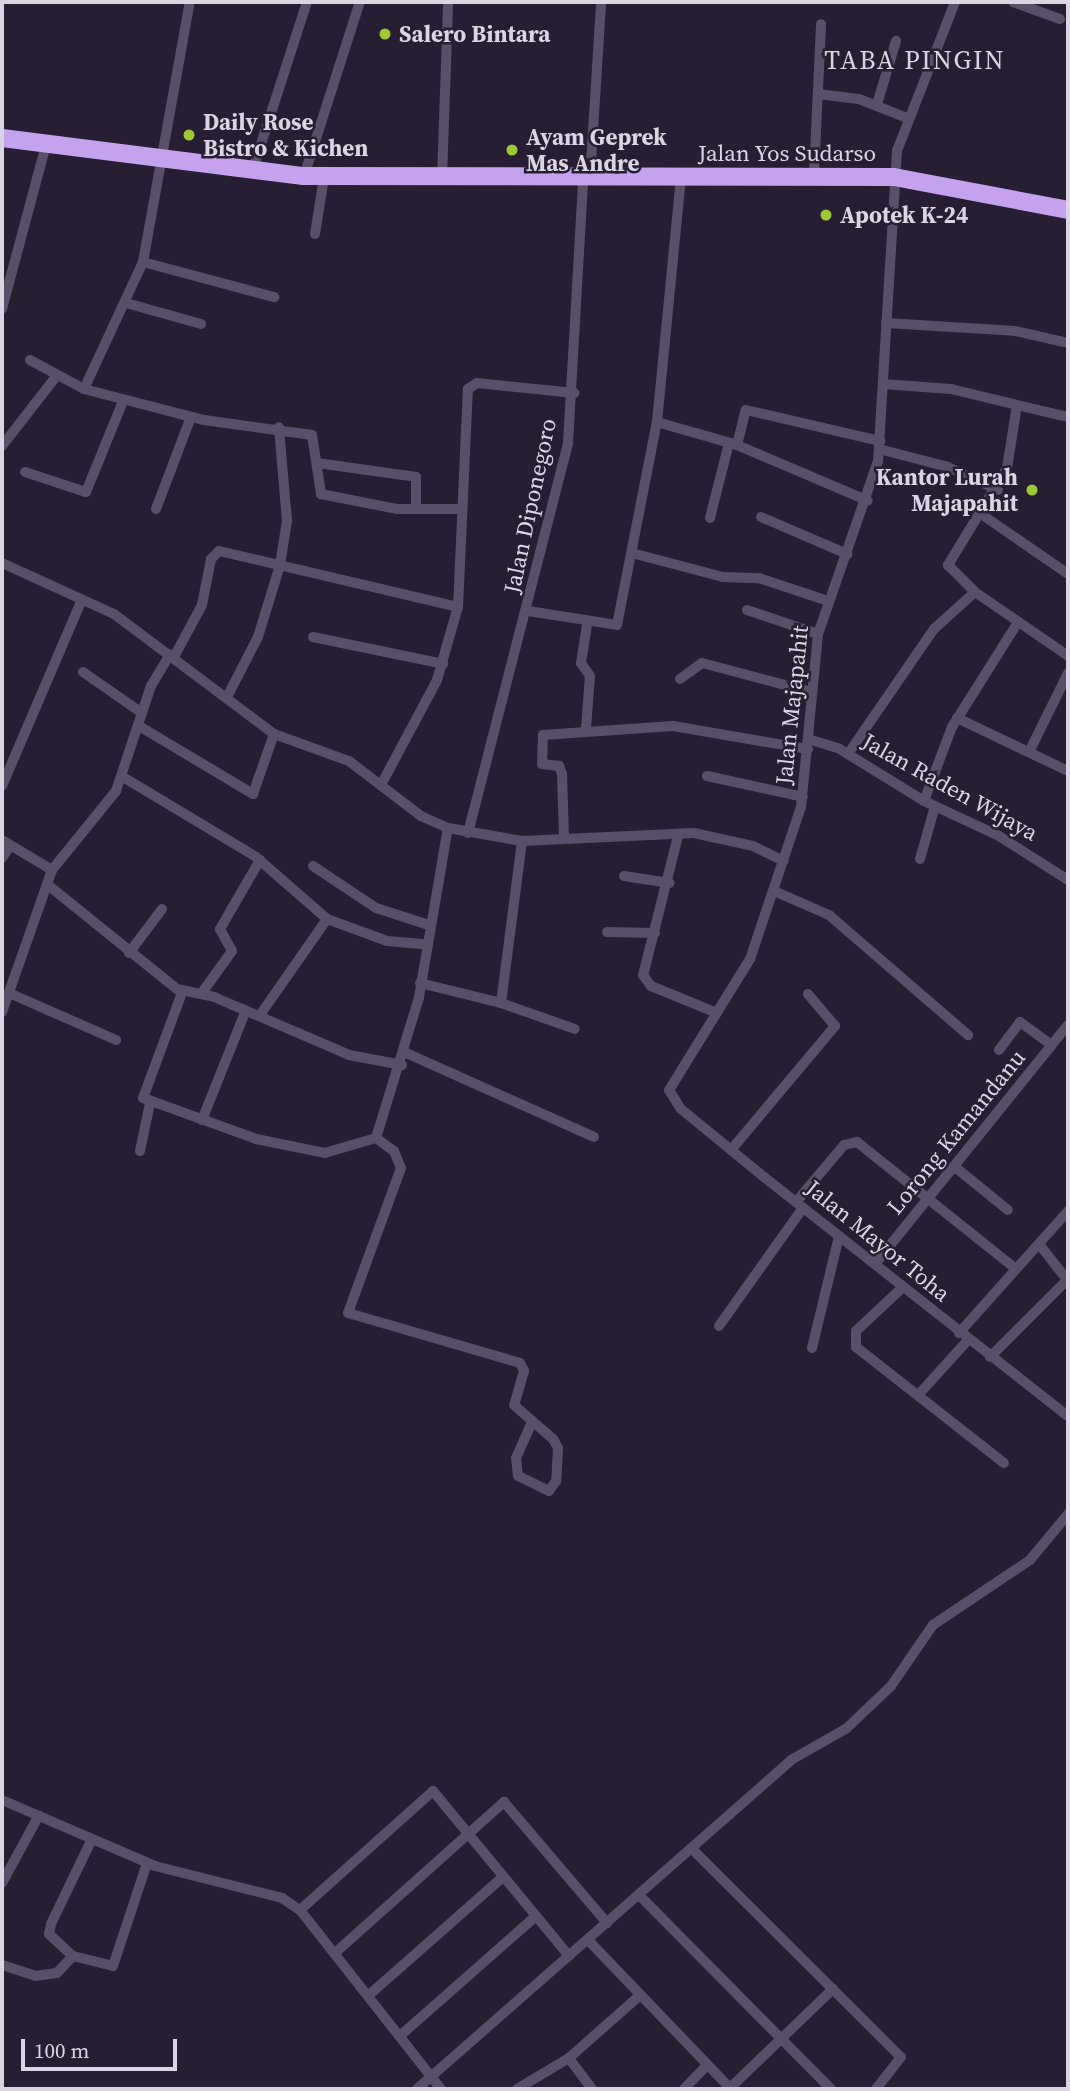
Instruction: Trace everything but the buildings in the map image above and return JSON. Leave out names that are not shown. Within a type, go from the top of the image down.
[{"type":"highway","name":"Jalan Yos Sudarso","points":[[2,138],[252,173],[324,177],[586,179],[814,174],[894,177],[1068,210]]},
{"type":"street","points":[[84,389],[143,262],[190,2]]},
{"type":"street","points":[[252,173],[307,2]]},
{"type":"street","points":[[304,176],[360,2]]},
{"type":"street","points":[[442,178],[448,2]]},
{"type":"street","name":"Jalan Diponegoro","points":[[468,833],[528,611],[574,393],[586,179],[601,2]]},
{"type":"street","name":"Jalan Majapahit","points":[[669,1090],[750,959],[803,797],[818,634],[828,601],[868,501],[880,445],[894,177],[907,118],[955,2]]},
{"type":"street","points":[[1013,2],[1060,19]]},
{"type":"street","points":[[814,174],[821,24]]},
{"type":"street","points":[[877,104],[896,41]]},
{"type":"street","points":[[818,94],[877,104],[907,118]]},
{"type":"street","points":[[2,309],[46,145]]},
{"type":"street","points":[[315,234],[324,177]]},
{"type":"street","points":[[528,611],[587,625],[617,625],[657,422],[681,178]]},
{"type":"street","points":[[143,262],[274,298]]},
{"type":"street","points":[[126,303],[201,324]]},
{"type":"street","points":[[886,323],[1022,331],[1068,343]]},
{"type":"street","points":[[30,360],[55,377],[84,389],[191,417],[279,427],[316,438],[321,494],[397,509],[416,506],[462,509]]},
{"type":"street","points":[[2,446],[55,377]]},
{"type":"street","points":[[883,384],[951,389],[1068,417]]},
{"type":"street","points":[[381,785],[443,664],[457,607],[462,509],[462,427],[471,385],[574,393]]},
{"type":"street","points":[[25,472],[86,492],[124,399]]},
{"type":"street","points":[[1017,405],[998,490],[948,562],[975,592],[1068,656]]},
{"type":"street","points":[[710,518],[746,410],[880,445],[948,467],[998,490]]},
{"type":"street","points":[[156,509],[191,417]]},
{"type":"street","points":[[657,422],[733,444],[868,501]]},
{"type":"street","points":[[228,695],[258,637],[280,565],[287,521],[279,427]]},
{"type":"street","points":[[317,463],[416,477],[416,506]]},
{"type":"street","points":[[981,514],[1068,575]]},
{"type":"street","points":[[761,517],[847,554]]},
{"type":"street","points":[[632,553],[723,577],[759,579],[828,601]]},
{"type":"street","points":[[2,1012],[52,870],[123,777],[142,713],[202,605],[214,554],[280,565],[457,607]]},
{"type":"street","points":[[2,563],[82,599],[172,655],[228,695],[274,734],[349,761],[448,828],[522,841],[564,837],[678,835],[753,846],[784,861]]},
{"type":"street","points":[[848,754],[934,629],[975,592]]},
{"type":"street","points":[[2,786],[82,599]]},
{"type":"street","points":[[747,610],[818,634]]},
{"type":"street","points":[[924,801],[957,718],[1018,622]]},
{"type":"street","points":[[586,729],[590,676],[581,663],[587,625]]},
{"type":"street","points":[[313,637],[443,664]]},
{"type":"street","points":[[680,679],[702,663],[811,692]]},
{"type":"street","points":[[83,672],[142,713]]},
{"type":"street","points":[[1029,752],[1068,673]]},
{"type":"street","points":[[957,718],[1068,771]]},
{"type":"street","points":[[139,726],[253,794],[274,734]]},
{"type":"street","name":"Jalan Raden Wijaya","points":[[564,837],[562,774],[559,766],[542,764],[541,738],[586,729],[700,728],[808,744],[848,754],[924,801],[999,836],[1068,880]]},
{"type":"street","points":[[707,776],[803,797]]},
{"type":"street","points":[[123,777],[260,860],[327,919],[387,941],[425,944]]},
{"type":"street","points":[[920,859],[935,806]]},
{"type":"street","points":[[376,1138],[402,1065],[448,828]]},
{"type":"street","points":[[678,835],[669,883],[643,972],[648,983],[717,1013]]},
{"type":"street","points":[[501,1003],[522,841]]},
{"type":"street","points":[[2,858],[6,842],[52,870]]},
{"type":"street","points":[[201,994],[232,951],[220,929],[260,860]]},
{"type":"street","points":[[313,866],[376,908],[429,925]]},
{"type":"street","points":[[624,876],[669,883]]},
{"type":"street","points":[[48,885],[129,953],[183,990],[260,1015],[349,1055],[402,1065]]},
{"type":"street","points":[[774,891],[829,915],[968,1035]]},
{"type":"street","points":[[129,953],[162,909]]},
{"type":"street","points":[[260,1015],[327,919]]},
{"type":"street","points":[[607,932],[655,933]]},
{"type":"street","points":[[420,983],[501,1003],[575,1029]]},
{"type":"street","points":[[183,990],[142,1091],[150,1103],[325,1153],[376,1138]]},
{"type":"street","points":[[9,993],[116,1040]]},
{"type":"street","points":[[731,1150],[835,1026],[808,994]]},
{"type":"street","points":[[202,1120],[246,1010]]},
{"type":"street","points":[[999,1050],[1020,1022],[1052,1045]]},
{"type":"street","name":"Lorong Kamandanu","points":[[875,1264],[1068,1025]]},
{"type":"street","points":[[404,1052],[594,1137]]},
{"type":"street","name":"Jalan Mayor Toha","points":[[669,1090],[681,1109],[731,1150],[964,1337],[1068,1416]]},
{"type":"street","points":[[140,1151],[150,1103]]},
{"type":"street","points":[[376,1138],[399,1156],[401,1168],[348,1313],[520,1363],[524,1371],[514,1405],[532,1422],[558,1448],[556,1481],[548,1491],[518,1476],[516,1458],[532,1422]]},
{"type":"street","points":[[719,1326],[800,1205],[851,1142],[930,1199],[1016,1269]]},
{"type":"street","points":[[956,1167],[1008,1210]]},
{"type":"street","points":[[920,1393],[1016,1269],[1068,1211]]},
{"type":"street","points":[[812,1348],[839,1236]]},
{"type":"street","points":[[990,1357],[1068,1280],[1039,1244]]},
{"type":"street","points":[[903,1287],[855,1341],[878,1366],[920,1393],[1004,1463]]},
{"type":"street","points":[[417,2089],[430,2074],[588,1940],[791,1760],[847,1728],[891,1686],[937,1621],[1030,1560],[1068,1514]]},
{"type":"street","points":[[1059,1528],[1068,1537]]},
{"type":"street","points":[[300,1910],[431,1791],[569,1956]]},
{"type":"street","points":[[2,1800],[148,1863],[273,1893],[300,1910],[441,2089]]},
{"type":"street","points":[[335,1953],[468,1834],[508,1802],[607,1923]]},
{"type":"street","points":[[2,1883],[39,1815]]},
{"type":"street","points":[[92,1839],[51,1924],[49,1934],[73,1956],[113,1966],[148,1863]]},
{"type":"street","points":[[691,1848],[903,2060],[876,2089]]},
{"type":"street","points":[[369,1995],[503,1877]]},
{"type":"street","points":[[639,1895],[831,2089]]},
{"type":"street","points":[[401,2035],[535,1917]]},
{"type":"street","points":[[588,1940],[731,2089],[833,1989]]},
{"type":"street","points":[[2,1965],[46,1975],[73,1956]]},
{"type":"street","points":[[517,2089],[569,2058],[639,1996]]},
{"type":"street","points":[[569,2058],[592,2089]]},
{"type":"street","points":[[684,2089],[707,2065]]},
{"type":"place","name":"Salero Bintara","points":[[385,34]]},
{"type":"place","name":"Daily Rose Bistro & Kichen","points":[[189,135]]},
{"type":"place","name":"Ayam Geprek Mas Andre","points":[[512,150]]},
{"type":"place","name":"Apotek K-24","points":[[826,215]]},
{"type":"place","name":"Kantor Lurah Majapahit","points":[[1032,490]]},
{"type":"district","name":"TABA PINGIN","points":[[915,61]]}]
